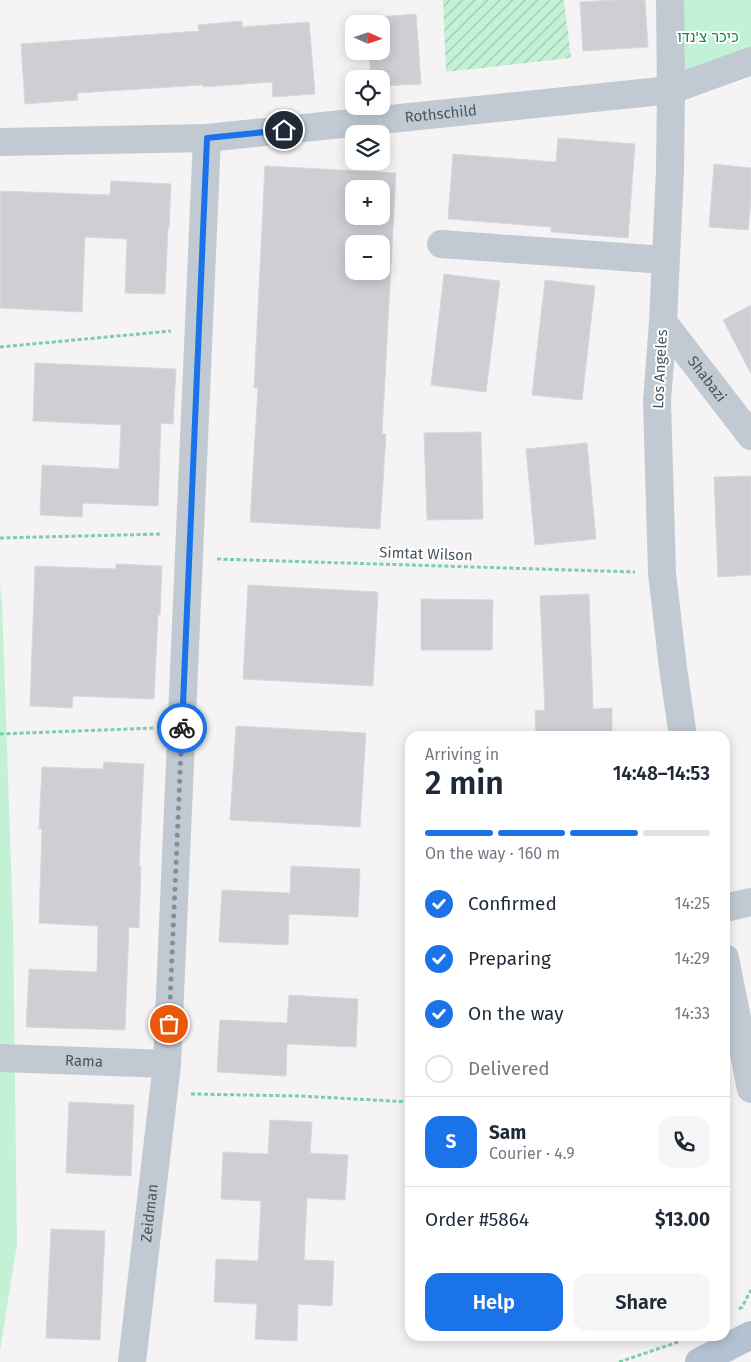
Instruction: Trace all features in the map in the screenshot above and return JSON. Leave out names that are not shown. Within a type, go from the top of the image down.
[{"type":"main road","points":[[699,1362],[751,1335]]},
{"type":"street","name":"Los Angeles","points":[[670,0],[672,90],[663,322],[657,402],[662,573],[672,668],[682,731]]},
{"type":"street","name":"Rothschild","points":[[0,142],[207,138],[672,90],[751,61]]},
{"type":"street","name":"Zeidman","points":[[132,1362],[167,1064],[207,138]]},
{"type":"street","points":[[441,244],[665,260]]},
{"type":"street","name":"Shabazi","points":[[663,322],[751,436]]},
{"type":"street","points":[[730,907],[751,902]]},
{"type":"street","points":[[730,978],[747,1048],[751,1089]]},
{"type":"street","name":"Rama","points":[[0,1058],[167,1064]]},
{"type":"path","points":[[0,347],[198,329]]},
{"type":"path","name":"Simtat Wilson","points":[[0,538],[189,545],[662,573]]},
{"type":"path","points":[[0,734],[182,727]]},
{"type":"path","points":[[164,1094],[300,1096],[405,1102]]},
{"type":"path","points":[[736,1312],[742,1306],[751,1290]]},
{"type":"path","points":[[619,1362],[681,1341]]},
{"type":"green space","points":[[443,0],[564,0],[571,58],[446,72]]},
{"type":"green space","name":"כיכר צ'נדו","points":[[670,0],[751,0],[751,61],[671,90]]},
{"type":"green space","points":[[0,585],[13,924],[17,1243],[0,1351]]},
{"type":"building","points":[[645,0],[648,47],[583,51],[580,2]]},
{"type":"building","points":[[416,14],[421,84],[390,86],[390,70],[370,70],[370,60],[390,60],[390,16]]},
{"type":"building","points":[[242,21],[242,27],[309,22],[315,94],[273,97],[272,82],[77,93],[78,100],[25,104],[21,44],[199,31],[198,25]]},
{"type":"building","points":[[558,138],[635,144],[628,238],[551,232],[551,227],[448,219],[453,154],[556,162]]},
{"type":"building","points":[[714,164],[751,168],[751,200],[748,230],[709,227]]},
{"type":"building","points":[[265,166],[396,173],[382,434],[386,434],[380,529],[250,522],[258,388],[254,388]]},
{"type":"building","points":[[111,181],[171,184],[165,294],[125,293],[127,239],[85,237],[82,312],[0,308],[0,191],[110,195]]},
{"type":"building","points":[[444,274],[500,281],[486,392],[431,385]]},
{"type":"building","points":[[545,280],[595,286],[582,400],[532,395]]},
{"type":"building","points":[[751,305],[751,374],[723,320]]},
{"type":"building","points":[[35,363],[176,369],[173,424],[161,423],[158,506],[83,503],[82,517],[40,515],[42,465],[119,469],[121,425],[33,421]]},
{"type":"building","points":[[481,432],[483,519],[427,520],[424,433]]},
{"type":"building","points":[[587,443],[596,539],[535,545],[526,449]]},
{"type":"building","points":[[751,476],[751,575],[718,577],[714,477]]},
{"type":"building","points":[[116,564],[162,566],[154,699],[73,696],[72,708],[30,706],[35,566],[116,569]]},
{"type":"building","points":[[248,585],[378,592],[373,686],[243,679]]},
{"type":"building","points":[[589,594],[593,709],[612,708],[612,731],[536,731],[535,711],[545,710],[540,596]]},
{"type":"building","points":[[421,599],[493,600],[492,650],[421,650]]},
{"type":"building","points":[[236,726],[366,733],[360,827],[230,820]]},
{"type":"building","points":[[104,762],[144,764],[139,866],[141,866],[139,928],[129,927],[125,1030],[26,1027],[29,969],[97,972],[98,926],[39,923],[42,829],[39,829],[42,767],[103,769]]},
{"type":"building","points":[[291,866],[360,869],[358,917],[289,914],[288,945],[219,942],[222,890],[290,893]]},
{"type":"building","points":[[289,995],[358,999],[356,1047],[287,1044],[286,1076],[217,1072],[220,1020],[287,1023]]},
{"type":"building","points":[[69,1102],[134,1105],[131,1176],[66,1173]]},
{"type":"building","points":[[270,1120],[312,1122],[310,1153],[348,1155],[345,1200],[307,1198],[304,1260],[334,1261],[332,1306],[298,1304],[297,1341],[255,1339],[257,1304],[214,1302],[216,1259],[258,1261],[261,1201],[221,1199],[223,1152],[268,1154]]},
{"type":"building","points":[[51,1229],[105,1231],[100,1340],[46,1338]]},
{"type":"way so far","points":[[169,1024],[182,728]]},
{"type":"route","points":[[182,728],[207,138],[284,130]]}]
